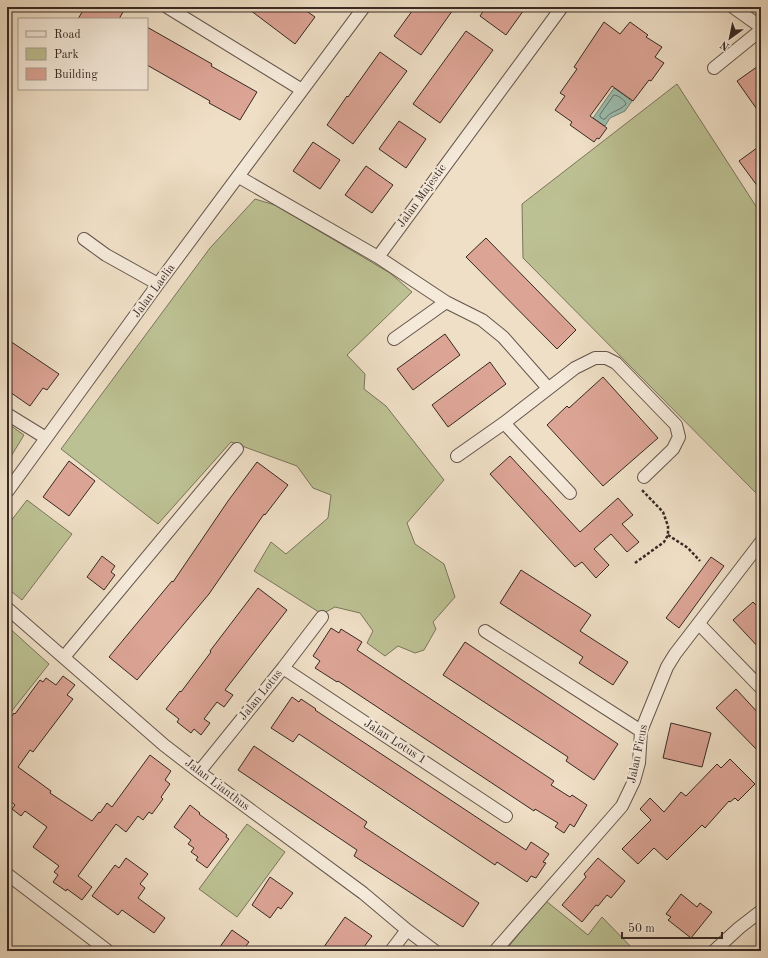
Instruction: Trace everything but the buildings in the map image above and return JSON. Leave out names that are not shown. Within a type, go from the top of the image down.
[{"type":"street","name":"Jalan Laelia","points":[[7,492],[158,284],[364,7]]},
{"type":"street","name":"Jalan Majestic","points":[[378,257],[562,7]]},
{"type":"street","points":[[714,68],[761,29],[734,7]]},
{"type":"street","points":[[173,8],[302,90]]},
{"type":"street","points":[[239,177],[378,257],[446,302],[482,320],[503,337],[548,388]]},
{"type":"street","points":[[84,239],[106,255],[158,284]]},
{"type":"street","points":[[394,339],[446,302]]},
{"type":"street","points":[[457,456],[504,423],[575,368],[595,358],[606,358],[616,363],[676,425],[679,437],[674,449],[644,477]]},
{"type":"street","points":[[7,414],[46,438]]},
{"type":"street","points":[[504,423],[570,493]]},
{"type":"street","points":[[64,657],[237,449]]},
{"type":"street","name":"Jalan Ficus","points":[[495,951],[622,806],[634,782],[639,763],[641,731],[668,666],[675,654],[761,542]]},
{"type":"street","name":"Jalan Lianthus","points":[[7,608],[164,745],[363,893],[407,930],[435,951]]},
{"type":"street","name":"Jalan Lotus","points":[[199,772],[322,617]]},
{"type":"street","points":[[699,624],[761,688]]},
{"type":"street","points":[[485,631],[641,731]]},
{"type":"street","name":"Jalan Lotus 1","points":[[283,668],[506,816]]},
{"type":"street","points":[[7,874],[108,951]]},
{"type":"street","points":[[714,951],[739,928],[761,911]]},
{"type":"street","points":[[390,951],[407,930]]},
{"type":"path","points":[[635,563],[664,542],[668,535],[668,526],[663,512],[641,490],[640,483],[644,477]]},
{"type":"path","points":[[668,535],[688,548],[700,561]]},
{"type":"green space","points":[[677,84],[761,214],[761,498],[523,258],[522,204]]},
{"type":"green space","points":[[255,199],[275,205],[390,273],[412,292],[347,355],[365,374],[364,389],[386,406],[444,480],[407,523],[415,544],[444,564],[455,597],[433,622],[436,629],[424,650],[415,653],[398,646],[385,656],[367,643],[373,631],[360,613],[335,607],[322,614],[254,571],[271,542],[286,554],[328,518],[331,495],[313,488],[297,466],[231,442],[158,524],[61,449],[210,248]]},
{"type":"green space","points":[[7,423],[24,435],[7,463]]},
{"type":"green space","points":[[27,500],[72,534],[22,600],[7,588],[7,526]]},
{"type":"green space","points":[[7,626],[49,664],[7,717]]},
{"type":"green space","points":[[247,824],[285,852],[237,917],[199,889]]},
{"type":"green space","points":[[546,901],[588,935],[602,917],[635,951],[505,951]]},
{"type":"water","points":[[614,88],[632,101],[625,111],[610,118],[605,126],[593,118]]}]
